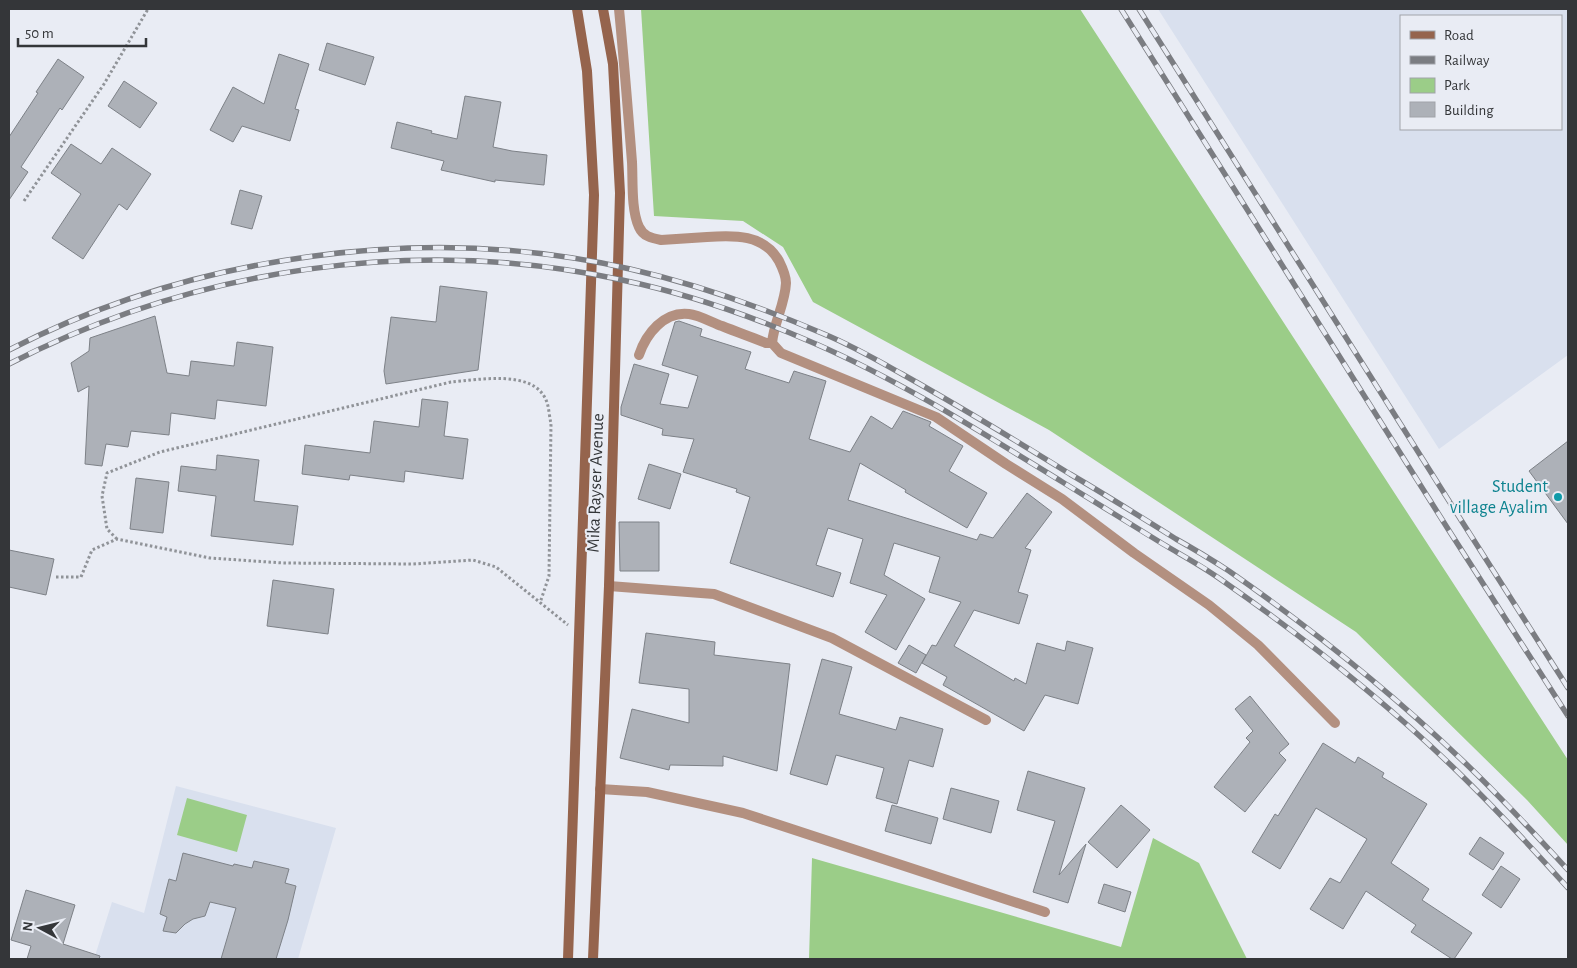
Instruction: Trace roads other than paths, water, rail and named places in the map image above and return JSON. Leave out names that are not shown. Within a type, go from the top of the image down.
[{"type":"street","name":"Mika Rayser Avenue","points":[[568,959],[594,195],[587,71],[577,9]]},
{"type":"street","name":"Mika Rayser Avenue","points":[[593,959],[609,586],[620,193],[613,64],[604,9]]},
{"type":"street","points":[[619,9],[635,214],[638,226],[643,234],[661,240],[733,235],[749,238],[762,244],[774,253],[782,267],[786,280],[785,294],[774,327],[772,343]]},
{"type":"street","points":[[638,355],[643,342],[665,319],[673,315],[690,314],[766,343],[772,343],[781,353],[936,417],[1062,499],[1134,553],[1209,605],[1258,646],[1335,723]]},
{"type":"street","points":[[609,586],[714,594],[832,638],[986,720]]},
{"type":"street","points":[[600,789],[647,792],[743,812],[1045,912]]},
{"type":"railway","points":[[1121,9],[1568,716]]},
{"type":"railway","points":[[1139,9],[1568,688]]},
{"type":"railway","points":[[9,350],[80,317],[155,291],[233,270],[312,256],[393,249],[473,248],[553,255],[630,269],[728,297],[824,334],[873,358],[987,423],[1229,571],[1321,638],[1408,710],[1463,761],[1530,828],[1568,870]]},
{"type":"railway","points":[[9,364],[80,331],[154,304],[231,283],[308,269],[387,261],[466,261],[544,267],[622,280],[672,292],[721,307],[816,344],[912,392],[1216,576],[1315,648],[1403,721],[1486,800],[1568,888]]},
{"type":"place","name":"Student village Ayalim","points":[[1558,497]]}]
